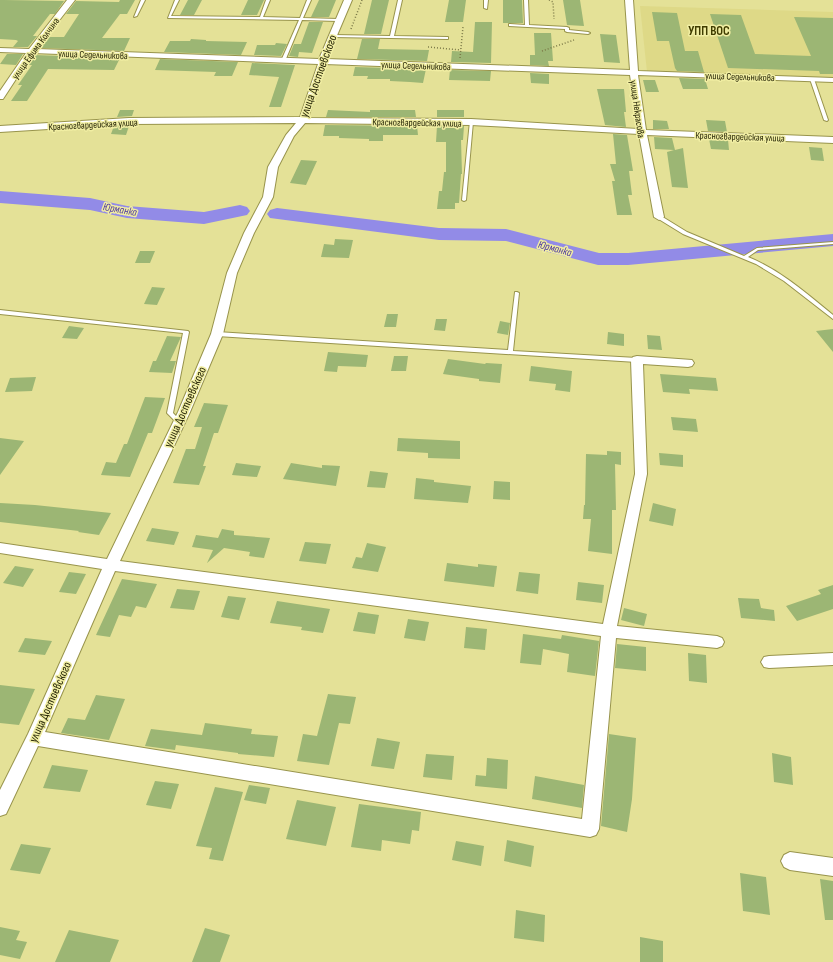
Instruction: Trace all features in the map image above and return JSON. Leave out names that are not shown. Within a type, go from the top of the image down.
[{"type":"street","name":"улица Ефима Колчина","points":[[0,97],[31,52],[71,0]]},
{"type":"street","name":"улица Достоевского","points":[[0,808],[34,738],[111,565],[179,422],[217,334],[232,273],[249,233],[268,197],[272,167],[290,136],[303,120],[322,62],[338,20],[348,0]]},
{"type":"street","name":"улица Некрасова","points":[[629,0],[633,73],[641,132],[659,217]]},
{"type":"street","name":"улица Седельникова","points":[[0,50],[833,80]]},
{"type":"street","name":"Красногвардейская улица","points":[[0,129],[129,121],[303,120],[471,122],[641,132],[833,140]]},
{"type":"street","points":[[34,738],[590,829],[608,631],[641,474],[637,360],[688,363]]},
{"type":"street","points":[[0,548],[111,565],[608,631],[717,642]]},
{"type":"street","points":[[769,662],[833,659]]},
{"type":"street","points":[[790,861],[833,867]]},
{"type":"lane","points":[[135,16],[143,0]]},
{"type":"lane","points":[[177,0],[169,16],[338,20]]},
{"type":"lane","points":[[261,18],[268,0]]},
{"type":"lane","points":[[283,61],[309,0]]},
{"type":"lane","points":[[392,37],[400,0]]},
{"type":"lane","points":[[486,0],[486,8]]},
{"type":"lane","points":[[526,0],[527,26]]},
{"type":"lane","points":[[510,25],[567,28],[567,31],[588,33]]},
{"type":"lane","points":[[333,36],[447,38]]},
{"type":"lane","points":[[812,79],[826,120]]},
{"type":"lane","points":[[464,200],[471,122]]},
{"type":"lane","points":[[659,217],[685,233],[758,263],[786,280],[833,317]]},
{"type":"lane","points":[[745,257],[757,249],[833,243]]},
{"type":"lane","points":[[510,352],[518,293]]},
{"type":"lane","points":[[0,312],[186,332],[170,413],[179,422]]},
{"type":"lane","points":[[217,334],[637,360]]},
{"type":"path","points":[[549,0],[553,2],[554,28]]},
{"type":"path","points":[[460,67],[463,27]]},
{"type":"path","points":[[542,51],[575,40]]},
{"type":"shaded area","points":[[640,6],[833,12],[833,78],[647,72]]},
{"type":"building","points":[[0,0],[64,1],[55,14],[50,14],[33,36],[37,36],[28,47],[13,47],[18,41],[0,39]]},
{"type":"building","points":[[120,0],[135,0],[127,14],[120,14],[102,38],[130,38],[124,51],[40,48],[49,37],[64,37],[79,14],[66,14],[76,1],[119,2]]},
{"type":"building","points":[[188,0],[202,0],[194,15],[180,15]]},
{"type":"building","points":[[248,0],[264,0],[257,15],[241,15]]},
{"type":"building","points":[[319,0],[336,0],[329,17],[311,17]]},
{"type":"building","points":[[372,0],[389,0],[381,34],[364,34]]},
{"type":"building","points":[[449,0],[466,0],[463,22],[445,22]]},
{"type":"building","points":[[503,0],[522,0],[523,23],[503,23]]},
{"type":"building","points":[[563,0],[580,0],[584,26],[567,25]]},
{"type":"building","points":[[652,12],[677,13],[685,51],[698,51],[704,72],[677,71],[669,41],[657,41]]},
{"type":"building","points":[[710,14],[741,15],[755,54],[811,56],[794,17],[833,18],[833,74],[820,74],[819,71],[728,68]]},
{"type":"building","points":[[309,22],[323,22],[312,53],[299,52],[298,57],[289,56],[294,44],[301,44]]},
{"type":"building","points":[[475,22],[492,22],[491,63],[451,62],[452,51],[473,52]]},
{"type":"building","points":[[534,33],[551,33],[553,61],[548,61],[549,66],[530,65],[530,55],[535,55]]},
{"type":"building","points":[[600,34],[616,35],[620,63],[604,62]]},
{"type":"building","points":[[191,39],[247,42],[241,55],[164,52],[170,41],[190,41]]},
{"type":"building","points":[[362,39],[380,39],[378,49],[429,50],[427,61],[357,59]]},
{"type":"building","points":[[276,43],[287,44],[281,56],[254,55],[257,45],[275,45]]},
{"type":"building","points":[[7,54],[23,54],[16,65],[0,64]]},
{"type":"building","points":[[34,55],[120,58],[114,70],[48,69],[27,101],[11,101],[22,85],[18,85],[32,65],[27,65]]},
{"type":"building","points":[[160,59],[238,62],[232,76],[214,76],[216,72],[155,70]]},
{"type":"building","points":[[252,63],[295,65],[281,107],[269,107],[279,77],[249,75]]},
{"type":"building","points":[[355,67],[426,69],[423,83],[390,81],[390,79],[367,79],[368,76],[353,76]]},
{"type":"building","points":[[450,70],[491,71],[490,81],[449,80]]},
{"type":"building","points":[[530,73],[549,74],[549,84],[531,83]]},
{"type":"building","points":[[679,78],[705,79],[708,89],[683,89]]},
{"type":"building","points":[[643,80],[655,80],[659,92],[646,92]]},
{"type":"building","points":[[597,89],[624,89],[626,112],[624,112],[626,127],[605,125]]},
{"type":"building","points":[[120,110],[134,110],[132,116],[117,117]]},
{"type":"building","points":[[328,110],[370,112],[370,110],[415,110],[416,117],[326,117]]},
{"type":"building","points":[[437,110],[464,110],[464,117],[437,117]]},
{"type":"building","points":[[653,120],[667,121],[669,129],[653,129]]},
{"type":"building","points":[[706,120],[725,121],[727,132],[708,131]]},
{"type":"building","points":[[325,125],[417,126],[418,135],[383,135],[383,141],[339,138],[339,136],[323,136]]},
{"type":"building","points":[[114,126],[129,126],[126,135],[111,134]]},
{"type":"building","points":[[437,126],[464,126],[463,140],[461,140],[462,174],[459,203],[455,203],[455,209],[437,209],[439,191],[442,191],[444,172],[446,172],[446,142],[436,142]]},
{"type":"building","points":[[613,134],[627,135],[633,171],[629,171],[632,195],[628,195],[632,215],[617,215],[612,181],[615,181],[610,164],[616,164]]},
{"type":"building","points":[[654,137],[672,138],[675,150],[683,148],[688,188],[672,187],[667,152],[674,150],[655,149]]},
{"type":"building","points":[[709,139],[728,140],[729,150],[711,149]]},
{"type":"building","points":[[809,147],[822,148],[824,161],[811,160]]},
{"type":"building","points":[[301,160],[317,161],[306,185],[290,183]]},
{"type":"building","points":[[335,239],[353,240],[349,258],[321,257],[324,244],[334,245]]},
{"type":"building","points":[[140,251],[155,251],[150,263],[135,263]]},
{"type":"building","points":[[152,287],[165,288],[157,305],[144,304]]},
{"type":"building","points":[[387,314],[398,314],[396,327],[384,327]]},
{"type":"building","points":[[436,319],[447,319],[445,331],[434,330]]},
{"type":"building","points":[[500,321],[510,323],[508,335],[497,333]]},
{"type":"building","points":[[69,326],[84,328],[77,339],[62,338]]},
{"type":"building","points":[[833,329],[833,352],[816,331]]},
{"type":"building","points":[[608,332],[624,334],[624,346],[607,344]]},
{"type":"building","points":[[647,335],[660,336],[662,350],[648,349]]},
{"type":"building","points":[[167,336],[181,337],[170,361],[176,361],[172,373],[149,372],[153,361],[156,361]]},
{"type":"building","points":[[328,352],[368,355],[366,367],[338,366],[337,372],[324,371]]},
{"type":"building","points":[[394,356],[408,356],[406,371],[391,371]]},
{"type":"building","points":[[448,359],[485,364],[502,364],[500,383],[479,381],[479,379],[443,374]]},
{"type":"building","points":[[531,366],[572,371],[570,392],[555,390],[556,384],[529,381]]},
{"type":"building","points":[[660,374],[716,378],[718,391],[689,389],[690,394],[663,392]]},
{"type":"building","points":[[36,377],[32,391],[5,392],[10,378]]},
{"type":"building","points":[[145,397],[165,398],[152,433],[148,433],[130,477],[101,475],[106,462],[116,463],[124,444],[127,444]]},
{"type":"building","points":[[204,403],[228,405],[218,433],[214,433],[203,466],[206,466],[199,485],[173,483],[186,449],[195,449],[202,427],[194,427]]},
{"type":"building","points":[[671,417],[696,419],[698,432],[673,430]]},
{"type":"building","points":[[0,438],[24,441],[0,475]]},
{"type":"building","points":[[398,438],[460,441],[460,459],[428,458],[428,453],[397,451]]},
{"type":"building","points":[[607,451],[621,452],[621,465],[615,464],[616,510],[612,510],[612,554],[588,551],[591,519],[583,519],[585,505],[586,454],[607,455]]},
{"type":"building","points":[[659,453],[683,455],[683,467],[660,465]]},
{"type":"building","points":[[236,463],[261,466],[257,477],[232,475]]},
{"type":"building","points":[[291,463],[322,468],[322,465],[340,466],[336,486],[283,479]]},
{"type":"building","points":[[370,471],[388,473],[385,488],[367,487]]},
{"type":"building","points":[[416,478],[434,480],[434,482],[471,486],[468,503],[414,499]]},
{"type":"building","points":[[494,481],[510,482],[510,500],[493,499]]},
{"type":"building","points":[[0,503],[111,513],[99,535],[78,532],[79,531],[0,522]]},
{"type":"building","points":[[653,503],[676,509],[673,526],[649,521]]},
{"type":"building","points":[[152,528],[179,532],[174,545],[146,541]]},
{"type":"building","points":[[222,529],[234,531],[234,535],[270,538],[264,558],[249,556],[250,552],[224,548],[207,563],[213,550],[192,547],[196,535],[218,538]]},
{"type":"building","points":[[305,542],[331,544],[326,564],[299,561]]},
{"type":"building","points":[[367,543],[386,547],[378,572],[352,568],[356,557],[362,558]]},
{"type":"building","points":[[447,563],[478,567],[478,564],[497,566],[494,587],[444,581]]},
{"type":"building","points":[[15,566],[34,569],[23,587],[3,583]]},
{"type":"building","points":[[69,572],[86,574],[76,594],[59,592]]},
{"type":"building","points":[[519,572],[540,574],[538,594],[516,591]]},
{"type":"building","points":[[122,579],[157,584],[146,608],[136,606],[131,617],[119,615],[110,637],[96,635]]},
{"type":"building","points":[[578,582],[604,585],[602,603],[576,600]]},
{"type":"building","points":[[833,585],[833,609],[797,621],[786,606],[821,594],[818,590]]},
{"type":"building","points":[[177,589],[200,591],[194,610],[170,608]]},
{"type":"building","points":[[228,596],[246,598],[239,620],[221,617]]},
{"type":"building","points":[[738,598],[759,599],[761,608],[774,610],[775,621],[741,618]]},
{"type":"building","points":[[277,601],[330,609],[323,633],[301,630],[302,627],[270,623]]},
{"type":"building","points":[[624,608],[647,614],[644,626],[621,620]]},
{"type":"building","points":[[358,612],[379,615],[375,634],[353,631]]},
{"type":"building","points":[[408,619],[429,622],[425,641],[404,638]]},
{"type":"building","points":[[466,627],[487,629],[485,650],[464,648]]},
{"type":"building","points":[[523,634],[561,639],[562,635],[599,641],[595,676],[567,672],[569,654],[543,649],[541,665],[520,663]]},
{"type":"building","points":[[25,638],[52,641],[45,655],[18,652]]},
{"type":"building","points":[[617,644],[646,647],[646,671],[615,668]]},
{"type":"building","points":[[688,653],[706,655],[707,683],[689,681]]},
{"type":"building","points":[[0,685],[35,689],[19,725],[0,723]]},
{"type":"building","points":[[328,694],[356,697],[350,724],[339,723],[329,765],[297,761],[303,734],[317,736]]},
{"type":"building","points":[[96,695],[125,699],[109,740],[61,733],[68,718],[85,720]]},
{"type":"building","points":[[205,723],[252,729],[251,734],[278,736],[274,757],[238,754],[176,745],[175,750],[145,746],[151,729],[202,735]]},
{"type":"building","points":[[609,734],[636,738],[632,799],[627,832],[601,826]]},
{"type":"building","points":[[377,738],[400,742],[394,769],[371,766]]},
{"type":"building","points":[[772,753],[791,757],[793,785],[774,782]]},
{"type":"building","points":[[426,754],[454,756],[452,780],[423,777]]},
{"type":"building","points":[[487,758],[508,760],[507,789],[475,786],[476,775],[486,776]]},
{"type":"building","points":[[52,765],[88,770],[80,792],[43,788]]},
{"type":"building","points":[[535,776],[584,785],[582,808],[532,799]]},
{"type":"building","points":[[155,781],[179,784],[171,809],[146,805]]},
{"type":"building","points":[[249,785],[270,788],[266,804],[244,800]]},
{"type":"building","points":[[215,787],[243,792],[223,861],[209,859],[212,848],[196,846]]},
{"type":"building","points":[[297,800],[336,807],[326,846],[286,839]]},
{"type":"building","points":[[359,804],[421,812],[419,831],[412,830],[410,844],[382,840],[381,851],[351,847]]},
{"type":"building","points":[[507,840],[534,846],[531,867],[504,861]]},
{"type":"building","points":[[456,841],[484,846],[481,866],[452,860]]},
{"type":"building","points":[[21,844],[51,848],[40,874],[10,870]]},
{"type":"building","points":[[740,873],[766,877],[770,915],[743,911]]},
{"type":"building","points":[[820,879],[833,881],[833,920],[825,920]]},
{"type":"building","points":[[516,910],[545,915],[544,942],[514,938]]},
{"type":"building","points":[[0,927],[20,931],[16,940],[27,942],[20,959],[0,955]]},
{"type":"building","points":[[205,928],[230,935],[220,962],[192,962]]},
{"type":"building","points":[[69,930],[119,940],[110,962],[55,962]]},
{"type":"building","points":[[640,937],[663,941],[663,962],[640,962]]},
{"type":"waterway","name":"Юрманка","points":[[0,197],[90,204],[127,212],[204,218],[240,211]]},
{"type":"waterway","name":"Юрманка","points":[[277,214],[439,234],[506,235],[561,248],[598,259],[628,259],[833,240]]},
{"type":"district","name":"УПП ВОС","points":[[709,30]]}]
